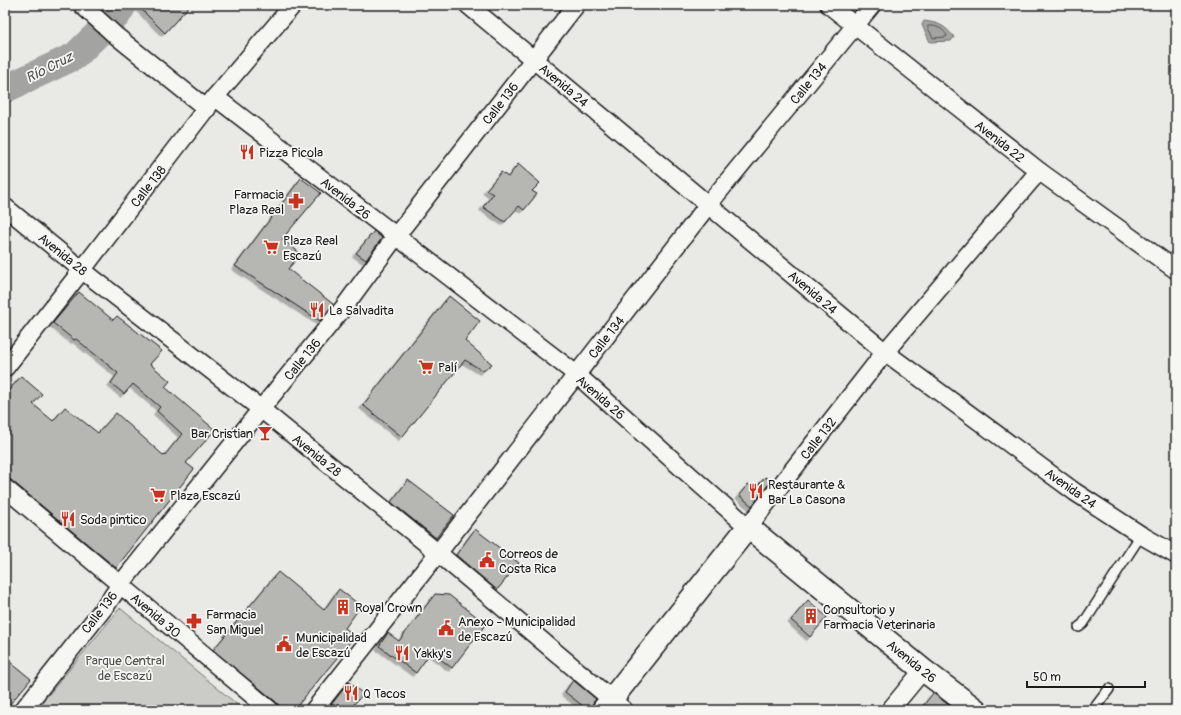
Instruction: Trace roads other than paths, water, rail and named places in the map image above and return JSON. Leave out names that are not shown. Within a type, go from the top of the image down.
[{"type":"main road","name":"Avenida 26","points":[[748,527],[923,670],[976,710]]},
{"type":"main road","name":"Calle 132","points":[[613,706],[748,527]]},
{"type":"street","name":"Avenida 26","points":[[82,5],[115,35],[396,236],[576,374],[748,527]]},
{"type":"street","name":"Calle 138","points":[[5,368],[211,103],[293,5]]},
{"type":"street","name":"Avenida 24","points":[[468,5],[885,352],[1069,488],[1176,555]]},
{"type":"street","name":"Calle 136","points":[[23,710],[107,604],[120,585],[344,308],[396,236],[576,5]]},
{"type":"street","name":"Avenida 22","points":[[830,5],[1039,171],[1176,270]]},
{"type":"street","name":"Calle 134","points":[[314,710],[708,205],[872,5]]},
{"type":"street","name":"Calle 132","points":[[748,527],[885,352],[1039,171]]},
{"type":"street","name":"Avenida 28","points":[[5,207],[82,270],[261,410],[438,553],[613,706]]},
{"type":"street","name":"Avenida 30","points":[[5,488],[270,710]]},
{"type":"street","points":[[890,710],[923,670]]},
{"type":"lane","points":[[1079,627],[1083,624],[1141,534]]},
{"type":"lane","points":[[1093,710],[1109,689]]},
{"type":"water","points":[[924,21],[941,25],[954,37],[951,41],[930,42],[922,25]]},
{"type":"waterway","name":"Río Cruz","points":[[5,89],[75,56],[117,15],[123,5]]},
{"type":"place","name":"Pizza Picola","points":[[247,152]]},
{"type":"place","name":"Farmacia Plaza Real","points":[[296,201]]},
{"type":"place","name":"Plaza Real Escazú","points":[[271,247]]},
{"type":"place","name":"La Salvadita","points":[[317,310]]},
{"type":"place","name":"Palí","points":[[426,367]]},
{"type":"place","name":"Bar Cristian","points":[[265,433]]},
{"type":"place","name":"Restaurante & Bar La Casona","points":[[756,491]]},
{"type":"place","name":"Plaza Escazú","points":[[158,495]]},
{"type":"place","name":"Soda pintico","points":[[68,519]]},
{"type":"place","name":"Correos de Costa Rica","points":[[487,560]]},
{"type":"place","name":"Royal Crown","points":[[343,607]]},
{"type":"place","name":"Consultorio y Farmacia Veterinaria","points":[[811,616]]},
{"type":"place","name":"Farmacia San Miguel","points":[[194,621]]},
{"type":"place","name":"Anexo - Municipalidad de Escazú","points":[[446,628]]},
{"type":"place","name":"Municipalidad de Escazú","points":[[284,644]]},
{"type":"place","name":"Yakky's","points":[[402,653]]},
{"type":"place","name":"Q Tacos","points":[[351,693]]},
{"type":"park label","name":"Parque Central de Escazú","points":[[125,668]]}]
